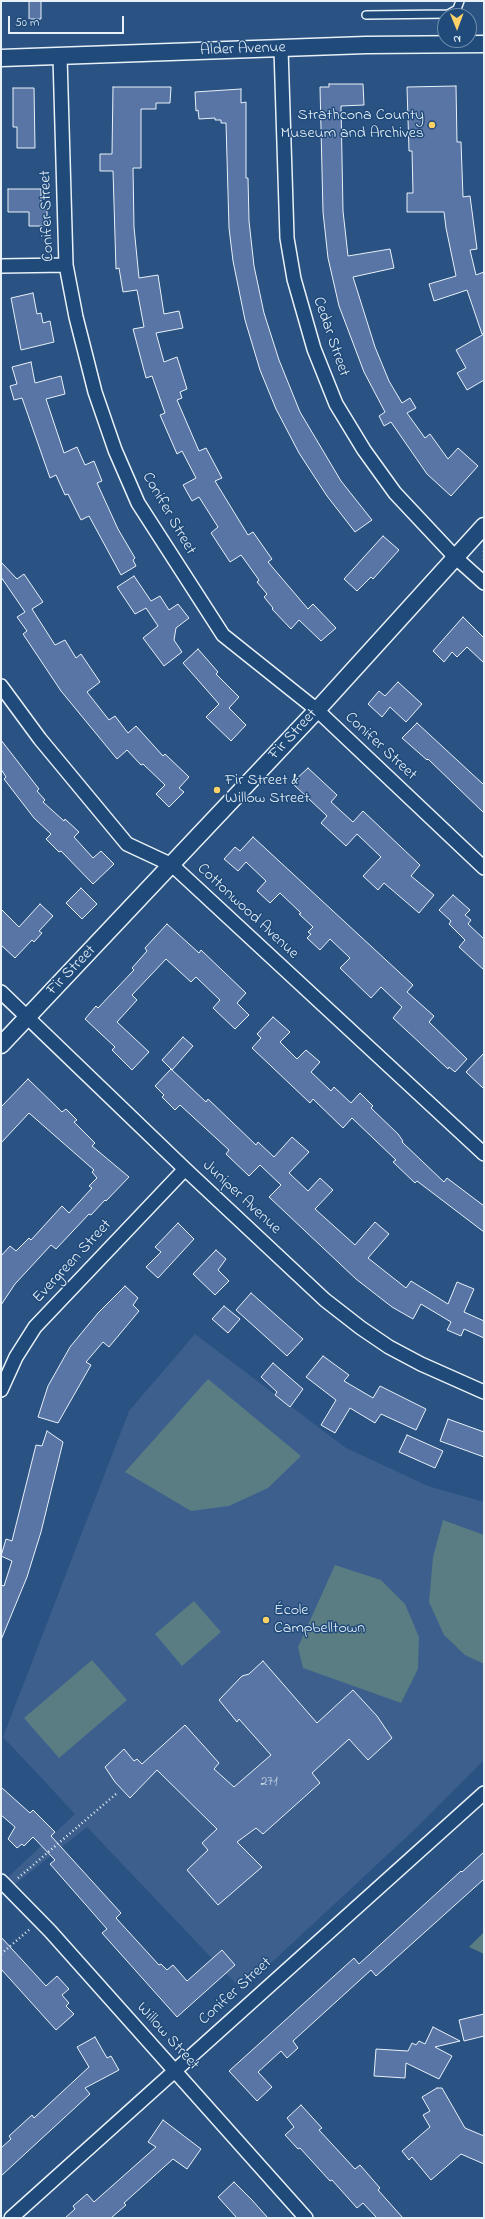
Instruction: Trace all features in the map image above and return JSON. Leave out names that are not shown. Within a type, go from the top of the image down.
[{"type":"street","name":"Alder Avenue","points":[[1,58],[484,44]]},
{"type":"street","name":"Cedar Street","points":[[282,49],[287,238],[294,279],[314,349],[336,404],[364,450],[396,493],[455,557],[484,582]]},
{"type":"street","name":"Conifer Street","points":[[60,57],[66,265],[76,317],[95,392],[115,450],[138,503],[223,635],[317,710],[484,868]]},
{"type":"street","points":[[1,266],[66,265]]},
{"type":"street","name":"Fir Street","points":[[1,1045],[317,710],[484,526]]},
{"type":"street","name":"Cottonwood Avenue","points":[[1,686],[40,739],[127,844],[172,865],[484,1154]]},
{"type":"street","name":"Juniper Avenue","points":[[1,992],[185,1169],[326,1300],[361,1328],[389,1347],[421,1364],[484,1392]]},
{"type":"street","name":"Evergreen Street","points":[[1,1390],[16,1357],[35,1328],[185,1169]]},
{"type":"street","name":"Conifer Street","points":[[11,2218],[484,1793]]},
{"type":"street","name":"Willow Street","points":[[1,1881],[50,1931],[306,2218]]},
{"type":"lane","points":[[366,16],[448,14],[457,9],[460,1]]},
{"type":"path","points":[[484,551],[484,560]]},
{"type":"path","points":[[24,1884],[18,1878],[116,1794]]},
{"type":"path","points":[[1,1954],[23,1934],[40,1922]]},
{"type":"shaded area","name":"École Campbelltown","points":[[195,1334],[346,1448],[428,1486],[484,1502],[484,1760],[413,1831],[242,1990],[87,1827],[13,1886],[6,1879],[75,1814],[3,1737],[129,1411]]},
{"type":"green space","points":[[208,1379],[301,1456],[268,1488],[229,1506],[191,1511],[125,1472]]},
{"type":"green space","points":[[443,1520],[484,1535],[484,1664],[465,1655],[444,1635],[429,1602],[433,1557]]},
{"type":"green space","points":[[335,1565],[381,1580],[405,1604],[419,1637],[418,1669],[401,1703],[303,1668],[298,1647]]},
{"type":"green space","points":[[194,1601],[221,1632],[182,1666],[155,1634]]},
{"type":"green space","points":[[92,1660],[127,1700],[59,1758],[24,1718]]},
{"type":"green space","points":[[484,1932],[484,1954],[469,1947]]},
{"type":"building","points":[[29,1],[41,1],[41,19],[29,19]]},
{"type":"building","points":[[329,84],[363,84],[364,105],[341,106],[343,211],[348,256],[390,249],[394,268],[353,277],[375,347],[389,381],[402,403],[410,398],[416,408],[407,413],[425,438],[430,434],[448,459],[458,448],[478,466],[451,496],[427,474],[391,422],[384,426],[379,416],[385,412],[364,372],[339,306],[328,258],[323,212],[320,87],[329,87]]},
{"type":"building","points":[[456,86],[457,142],[461,142],[463,197],[470,196],[477,249],[470,250],[476,275],[484,272],[484,333],[482,334],[467,290],[434,301],[429,284],[456,276],[444,212],[407,212],[407,193],[413,193],[412,151],[409,151],[407,87]]},
{"type":"building","points":[[113,87],[171,87],[170,103],[156,103],[156,109],[141,109],[141,168],[133,168],[134,227],[139,278],[158,275],[164,314],[179,311],[183,328],[156,333],[164,362],[177,357],[187,389],[180,392],[182,398],[177,400],[199,451],[206,448],[222,478],[215,481],[248,535],[253,532],[272,559],[268,562],[308,609],[313,604],[336,628],[321,641],[299,620],[291,629],[272,609],[273,608],[264,597],[267,594],[257,582],[259,580],[241,555],[230,562],[211,533],[218,527],[199,497],[192,501],[183,485],[196,478],[182,451],[177,454],[160,415],[165,413],[152,376],[146,378],[133,329],[144,327],[137,290],[123,292],[119,268],[116,269],[113,171],[100,171],[100,154],[112,154]]},
{"type":"building","points":[[13,88],[34,88],[35,148],[17,148],[17,127],[13,127]]},
{"type":"building","points":[[241,89],[241,103],[246,102],[246,178],[248,178],[249,221],[254,266],[264,313],[279,360],[300,412],[341,481],[372,520],[355,532],[327,496],[299,453],[276,409],[260,370],[245,320],[233,261],[229,228],[226,123],[221,123],[221,120],[215,120],[215,118],[199,119],[198,110],[196,111],[195,92]]},
{"type":"building","points":[[8,189],[41,189],[41,209],[47,209],[47,226],[29,226],[29,212],[8,212]]},
{"type":"building","points":[[33,293],[37,314],[41,313],[43,323],[50,321],[54,342],[21,350],[11,298]]},
{"type":"building","points":[[484,334],[484,380],[467,390],[457,373],[466,368],[456,350]]},
{"type":"building","points":[[31,362],[35,383],[61,376],[65,394],[46,399],[64,453],[77,447],[85,465],[94,461],[102,481],[97,483],[118,529],[135,558],[133,560],[136,566],[121,575],[89,516],[81,520],[68,494],[65,495],[56,475],[50,478],[22,398],[14,400],[10,386],[17,384],[12,367]]},
{"type":"building","points":[[383,536],[399,550],[373,579],[371,577],[357,591],[344,579]]},
{"type":"building","points":[[1,562],[17,579],[24,574],[43,602],[32,609],[55,645],[65,640],[76,658],[81,654],[100,682],[87,692],[109,720],[115,716],[128,733],[136,726],[163,756],[165,754],[189,777],[179,788],[184,792],[169,807],[156,794],[165,785],[143,764],[141,765],[127,750],[117,759],[61,691],[23,634],[27,631],[17,617],[25,612],[1,577]]},
{"type":"building","points":[[134,576],[151,601],[160,596],[169,610],[178,604],[189,618],[176,628],[174,640],[182,652],[164,666],[143,638],[158,626],[146,608],[135,614],[117,587]]},
{"type":"building","points":[[463,617],[484,638],[484,663],[467,647],[457,657],[452,652],[444,662],[433,651]]},
{"type":"building","points":[[198,649],[218,672],[216,674],[239,697],[229,708],[246,725],[231,741],[206,717],[219,704],[183,663]]},
{"type":"building","points":[[398,682],[422,704],[406,722],[390,707],[382,717],[368,704],[379,691],[385,696]]},
{"type":"building","points":[[417,723],[484,785],[484,813],[428,759],[427,760],[402,738]]},
{"type":"building","points":[[1,740],[39,789],[37,791],[45,800],[43,802],[79,832],[74,837],[93,858],[101,851],[114,864],[93,884],[61,851],[59,852],[46,839],[51,834],[34,818],[4,779],[6,777],[1,769]]},
{"type":"building","points":[[308,768],[337,795],[331,802],[353,822],[363,811],[420,865],[411,876],[434,895],[419,913],[384,883],[378,890],[363,876],[381,857],[357,834],[346,846],[321,823],[327,816],[292,783]]},
{"type":"building","points":[[253,837],[413,985],[407,992],[434,1016],[429,1022],[467,1059],[455,1072],[449,1067],[448,1069],[393,1018],[402,1007],[381,987],[371,998],[340,968],[350,958],[330,939],[320,950],[307,938],[311,934],[308,932],[313,927],[280,893],[270,903],[257,891],[266,881],[246,862],[238,871],[224,859],[235,847],[240,851]]},
{"type":"building","points":[[81,888],[97,904],[82,919],[66,903]]},
{"type":"building","points":[[453,895],[470,910],[465,915],[471,920],[468,924],[484,939],[484,970],[459,947],[465,940],[449,924],[451,921],[439,910]]},
{"type":"building","points":[[40,904],[53,916],[39,931],[42,933],[34,942],[32,940],[15,958],[1,945],[1,909],[19,927]]},
{"type":"building","points":[[167,924],[199,953],[201,950],[246,993],[237,1003],[249,1015],[235,1029],[213,1008],[220,1000],[196,977],[191,982],[166,959],[132,995],[137,1000],[117,1022],[149,1052],[132,1070],[112,1050],[115,1047],[85,1019],[96,1006],[98,1008],[134,970],[132,968],[147,951],[145,948]]},
{"type":"building","points":[[273,1017],[290,1032],[280,1042],[297,1059],[306,1050],[320,1062],[311,1072],[331,1091],[334,1087],[351,1103],[360,1093],[373,1106],[371,1108],[398,1134],[403,1141],[402,1142],[444,1182],[447,1178],[484,1206],[484,1232],[417,1181],[415,1183],[393,1162],[396,1160],[352,1118],[343,1128],[313,1099],[310,1103],[252,1048],[261,1038],[257,1034]]},
{"type":"building","points":[[183,1037],[193,1046],[172,1070],[162,1060]]},
{"type":"building","points":[[484,1053],[484,1089],[466,1072]]},
{"type":"building","points":[[171,1069],[206,1102],[208,1099],[256,1145],[258,1142],[274,1157],[292,1137],[309,1152],[289,1173],[308,1191],[320,1178],[333,1190],[315,1209],[355,1245],[375,1222],[389,1234],[368,1258],[406,1288],[411,1281],[448,1304],[457,1282],[474,1289],[464,1312],[484,1321],[484,1338],[464,1329],[461,1336],[447,1330],[451,1322],[421,1304],[413,1319],[392,1307],[356,1279],[269,1197],[281,1185],[260,1165],[249,1176],[226,1154],[229,1150],[180,1105],[175,1110],[162,1097],[164,1095],[155,1086]]},
{"type":"building","points":[[28,1079],[62,1112],[66,1109],[77,1120],[74,1122],[95,1143],[92,1146],[129,1177],[91,1215],[89,1214],[56,1249],[51,1245],[15,1284],[1,1305],[1,1256],[10,1246],[16,1251],[29,1238],[31,1240],[62,1206],[69,1213],[92,1188],[89,1186],[97,1178],[92,1172],[94,1170],[29,1113],[1,1143],[1,1107]]},
{"type":"building","points":[[178,1223],[194,1239],[158,1278],[146,1267],[161,1252],[155,1247]]},
{"type":"building","points":[[216,1250],[226,1259],[218,1270],[229,1281],[215,1295],[193,1274]]},
{"type":"building","points":[[125,1286],[138,1298],[133,1305],[139,1311],[109,1347],[103,1342],[86,1362],[91,1365],[58,1423],[38,1417],[48,1386],[70,1347],[98,1313]]},
{"type":"building","points":[[251,1293],[303,1339],[287,1356],[236,1310]]},
{"type":"building","points":[[224,1306],[240,1319],[228,1333],[212,1319]]},
{"type":"building","points":[[323,1356],[349,1375],[344,1381],[373,1398],[380,1386],[426,1409],[416,1430],[381,1414],[375,1423],[350,1408],[335,1433],[321,1425],[336,1400],[306,1377]]},
{"type":"building","points":[[273,1363],[303,1389],[290,1407],[275,1395],[277,1392],[261,1377]]},
{"type":"building","points":[[448,1419],[484,1432],[484,1457],[440,1441]]},
{"type":"building","points":[[47,1431],[63,1442],[41,1532],[27,1577],[1,1640],[1,1585],[4,1586],[12,1561],[1,1556],[6,1539],[12,1541],[36,1445],[42,1446]]},
{"type":"building","points":[[407,1435],[443,1451],[435,1468],[399,1452]]},
{"type":"building","points":[[263,1661],[317,1723],[353,1690],[377,1716],[392,1738],[368,1760],[349,1739],[312,1773],[320,1783],[263,1834],[256,1828],[237,1842],[262,1867],[218,1905],[187,1870],[208,1850],[202,1843],[217,1829],[157,1770],[130,1798],[115,1782],[105,1767],[124,1749],[134,1761],[137,1759],[142,1764],[185,1725],[219,1763],[214,1769],[234,1787],[271,1755],[239,1719],[237,1722],[219,1700],[242,1676],[249,1674]]},
{"type":"building","points":[[1,1787],[30,1813],[33,1810],[55,1832],[51,1836],[121,1913],[116,1918],[159,1965],[161,1964],[167,1970],[173,1965],[187,1981],[222,1950],[235,1965],[177,2017],[102,1933],[107,1929],[50,1864],[55,1860],[33,1837],[24,1846],[22,1844],[17,1848],[8,1839],[15,1827],[1,1815]]},
{"type":"building","points":[[484,1852],[484,1879],[376,1976],[371,1970],[293,2041],[298,2048],[287,2058],[281,2051],[258,2072],[272,2087],[257,2101],[229,2071],[354,1958],[359,1964]]},
{"type":"building","points":[[1,1937],[46,1986],[57,1976],[69,1989],[62,1995],[69,2003],[66,2006],[74,2014],[56,2030],[1,1969]]},
{"type":"building","points":[[484,2014],[484,2036],[464,2041],[459,2020]]},
{"type":"building","points":[[433,2027],[460,2041],[435,2047],[452,2056],[439,2079],[406,2063],[405,2078],[374,2076],[376,2049],[408,2051],[412,2043],[416,2045],[419,2041],[425,2044]]},
{"type":"building","points":[[95,2037],[107,2058],[111,2056],[119,2070],[85,2088],[90,2094],[1,2176],[1,2148],[11,2139],[9,2136],[32,2115],[34,2118],[89,2067],[77,2047]]},
{"type":"building","points":[[437,2088],[442,2088],[465,2128],[484,2136],[484,2164],[461,2154],[431,2180],[412,2157],[409,2160],[402,2151],[430,2127],[423,2115],[430,2111],[422,2097]]},
{"type":"building","points":[[301,2105],[322,2128],[319,2130],[355,2169],[360,2165],[380,2188],[378,2190],[403,2218],[377,2218],[363,2203],[357,2208],[332,2180],[330,2181],[300,2148],[298,2149],[285,2135],[294,2127],[287,2118]]},
{"type":"building","points":[[163,2120],[201,2149],[187,2169],[173,2159],[124,2203],[126,2205],[111,2218],[65,2218],[75,2209],[73,2206],[87,2194],[94,2202],[156,2147],[148,2142]]},
{"type":"building","points":[[234,2182],[268,2218],[237,2218],[218,2197]]},
{"type":"place","name":"Strathcona County Museum and Archives","points":[[432,125]]},
{"type":"place","name":"Fir Street & Willow Street","points":[[217,790]]},
{"type":"place","name":"École Campbelltown","points":[[266,1620]]}]
